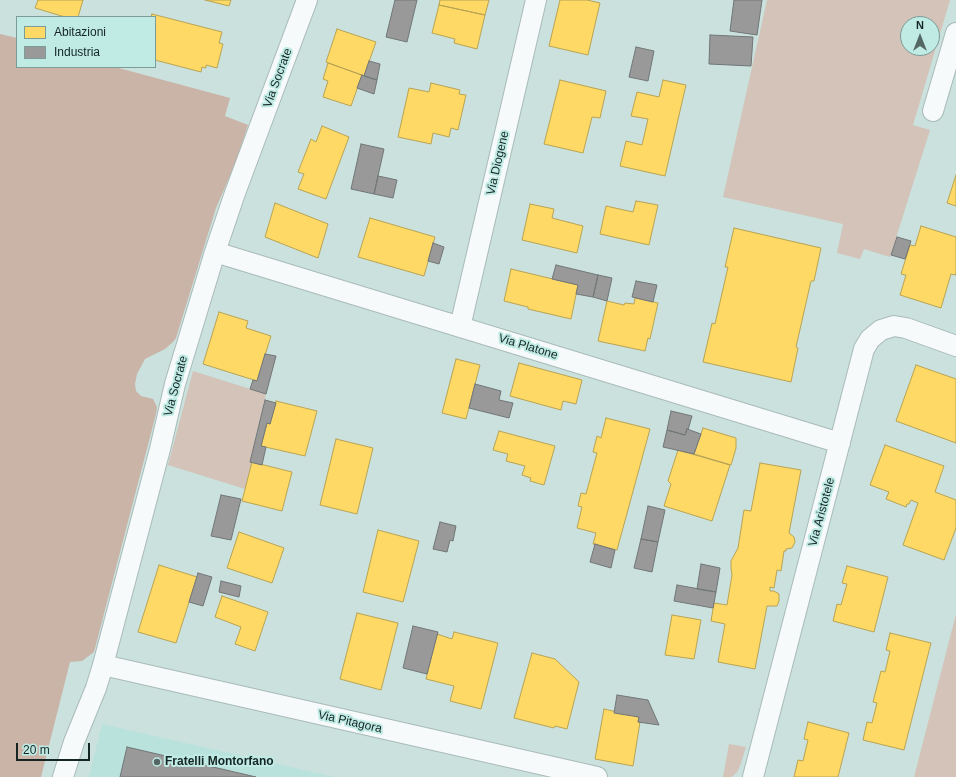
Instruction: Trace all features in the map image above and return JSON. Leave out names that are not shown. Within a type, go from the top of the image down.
[{"type":"street","name":"Via Socrate","points":[[63,777],[74,742],[96,688],[103,665],[176,384],[215,252],[235,193],[307,0]]},
{"type":"street","name":"Via Diogene","points":[[460,327],[536,0]]},
{"type":"street","points":[[933,111],[956,33]]},
{"type":"street","name":"Via Platone","points":[[215,252],[840,443]]},
{"type":"street","name":"Via Aristotele","points":[[753,777],[864,349],[870,339],[881,330],[894,326],[906,328],[956,346]]},
{"type":"street","name":"Via Pitagora","points":[[103,665],[597,777]]},
{"type":"shaded area","points":[[767,0],[950,0],[940,34],[940,16],[900,16],[900,56],[933,56],[913,125],[930,130],[890,257],[864,249],[860,259],[837,253],[843,224],[723,197]]},
{"type":"shaded area","points":[[0,34],[16,38],[16,68],[119,68],[230,98],[225,116],[248,125],[235,164],[216,208],[176,338],[165,349],[145,359],[137,374],[135,384],[136,391],[141,396],[153,399],[157,407],[156,414],[94,652],[82,661],[70,662],[41,777],[0,777]]},
{"type":"shaded area","points":[[193,371],[266,394],[245,489],[168,465]]},
{"type":"shaded area","points":[[956,614],[956,777],[914,777]]},
{"type":"shaded area","points":[[102,724],[334,777],[89,777]]},
{"type":"shaded area","points":[[729,744],[746,747],[737,772],[732,777],[723,777]]},
{"type":"building: Abitazioni","points":[[38,0],[83,0],[78,16],[62,16],[35,8]]},
{"type":"building: Abitazioni","points":[[205,0],[231,0],[229,6]]},
{"type":"building: Abitazioni","points":[[440,0],[489,0],[485,15],[439,5]]},
{"type":"building: Abitazioni","points":[[560,0],[587,0],[600,3],[588,55],[549,46]]},
{"type":"building: Abitazioni","points":[[439,5],[485,15],[477,49],[454,43],[455,39],[432,33]]},
{"type":"building: Abitazioni","points":[[152,14],[222,32],[219,43],[223,44],[217,68],[206,65],[206,68],[202,67],[201,72],[156,60],[156,16],[151,16]]},
{"type":"building: Abitazioni","points":[[337,29],[376,42],[364,76],[326,62]]},
{"type":"building: Abitazioni","points":[[328,63],[362,75],[351,106],[323,97],[328,81],[323,79]]},
{"type":"building: Abitazioni","points":[[560,80],[606,91],[600,118],[592,117],[583,153],[544,144]]},
{"type":"building: Abitazioni","points":[[663,80],[686,85],[665,176],[620,166],[626,141],[642,145],[648,119],[631,116],[637,92],[659,97]]},
{"type":"building: Abitazioni","points":[[431,83],[460,90],[459,94],[466,95],[458,130],[451,128],[449,137],[433,133],[431,144],[398,137],[409,88],[429,92]]},
{"type":"building: Abitazioni","points":[[322,126],[349,137],[326,199],[298,189],[304,174],[298,172],[311,139],[316,142]]},
{"type":"building: Abitazioni","points":[[956,175],[956,206],[947,203]]},
{"type":"building: Abitazioni","points":[[636,201],[658,205],[649,245],[600,234],[606,206],[633,212]]},
{"type":"building: Abitazioni","points":[[275,203],[328,224],[318,258],[265,237]]},
{"type":"building: Abitazioni","points":[[530,204],[554,209],[552,218],[583,226],[577,253],[522,240]]},
{"type":"building: Abitazioni","points":[[370,218],[435,237],[424,276],[358,257]]},
{"type":"building: Abitazioni","points":[[921,226],[956,237],[956,275],[951,274],[941,308],[900,295],[906,275],[901,274],[910,245],[915,246]]},
{"type":"building: Abitazioni","points":[[734,228],[821,248],[814,281],[811,281],[796,347],[798,348],[791,382],[703,362],[712,323],[715,324],[728,267],[725,267]]},
{"type":"building: Abitazioni","points":[[511,269],[578,285],[571,319],[528,309],[528,307],[504,301]]},
{"type":"building: Abitazioni","points":[[635,298],[658,303],[650,339],[648,338],[645,351],[598,341],[607,301],[624,305],[625,303],[634,304]]},
{"type":"building: Abitazioni","points":[[219,312],[248,321],[246,328],[271,336],[257,381],[203,364]]},
{"type":"building: Abitazioni","points":[[456,359],[480,365],[466,419],[442,413]]},
{"type":"building: Abitazioni","points":[[519,363],[582,380],[576,404],[563,401],[561,410],[510,396]]},
{"type":"building: Abitazioni","points":[[916,365],[956,379],[956,443],[896,421]]},
{"type":"building: Abitazioni","points":[[276,401],[317,411],[305,456],[261,446],[267,423],[270,424]]},
{"type":"building: Abitazioni","points":[[606,418],[650,429],[617,550],[593,544],[596,533],[577,528],[582,507],[578,506],[581,493],[586,494],[597,453],[593,452],[597,436],[601,438]]},
{"type":"building: Abitazioni","points":[[703,428],[736,438],[736,448],[731,465],[694,454]]},
{"type":"building: Abitazioni","points":[[499,431],[555,446],[544,485],[530,481],[531,478],[522,475],[525,466],[506,461],[508,454],[493,450]]},
{"type":"building: Abitazioni","points":[[336,439],[373,448],[357,514],[320,505]]},
{"type":"building: Abitazioni","points":[[885,445],[944,466],[935,492],[956,500],[956,528],[944,560],[903,545],[918,503],[911,500],[906,507],[886,499],[889,492],[870,485]]},
{"type":"building: Abitazioni","points":[[678,450],[730,465],[712,521],[664,506],[671,484],[668,481]]},
{"type":"building: Abitazioni","points":[[252,462],[292,472],[282,511],[242,501]]},
{"type":"building: Abitazioni","points":[[760,463],[801,470],[789,533],[794,537],[795,542],[792,548],[784,551],[781,571],[777,570],[774,588],[770,587],[770,591],[774,591],[779,594],[779,601],[777,606],[767,606],[755,669],[718,662],[725,624],[711,621],[714,603],[727,605],[732,575],[731,561],[738,548],[744,510],[751,511]]},
{"type":"building: Abitazioni","points":[[378,530],[419,541],[403,602],[363,592]]},
{"type":"building: Abitazioni","points":[[239,532],[284,548],[272,583],[227,568]]},
{"type":"building: Abitazioni","points":[[159,565],[197,577],[176,643],[138,632]]},
{"type":"building: Abitazioni","points":[[847,566],[888,577],[874,632],[833,621],[837,604],[841,605],[847,584],[842,583]]},
{"type":"building: Abitazioni","points":[[222,596],[268,612],[255,651],[235,644],[241,627],[215,617]]},
{"type":"building: Abitazioni","points":[[357,613],[398,623],[381,690],[340,679]]},
{"type":"building: Abitazioni","points":[[672,615],[701,620],[694,659],[665,655]]},
{"type":"building: Abitazioni","points":[[454,632],[498,643],[481,709],[450,701],[454,686],[426,679],[437,634],[452,639]]},
{"type":"building: Abitazioni","points":[[890,633],[931,643],[904,750],[863,740],[867,722],[872,723],[877,703],[873,702],[881,671],[885,672],[890,651],[886,650]]},
{"type":"building: Abitazioni","points":[[532,653],[555,659],[579,682],[567,729],[555,726],[554,728],[514,718]]},
{"type":"building: Abitazioni","points":[[604,709],[639,717],[638,722],[640,722],[633,766],[595,759]]},
{"type":"building: Abitazioni","points":[[808,722],[849,733],[838,777],[794,777],[798,760],[803,761],[808,740],[804,739]]},
{"type":"building: Industria","points":[[395,0],[417,0],[407,42],[386,37]]},
{"type":"building: Industria","points":[[734,0],[762,0],[757,35],[730,31]]},
{"type":"building: Industria","points":[[710,35],[753,37],[751,66],[709,64]]},
{"type":"building: Industria","points":[[636,47],[654,51],[648,81],[629,77]]},
{"type":"building: Industria","points":[[369,61],[380,64],[377,80],[364,76]]},
{"type":"building: Industria","points":[[362,75],[377,80],[374,94],[357,88]]},
{"type":"building: Industria","points":[[361,144],[384,149],[374,194],[351,189]]},
{"type":"building: Industria","points":[[378,176],[397,180],[393,198],[374,194]]},
{"type":"building: Industria","points":[[897,237],[911,241],[905,259],[891,255]]},
{"type":"building: Industria","points":[[433,243],[444,247],[439,264],[428,261]]},
{"type":"building: Industria","points":[[556,265],[598,275],[593,297],[576,294],[578,285],[552,279]]},
{"type":"building: Industria","points":[[598,275],[612,278],[607,301],[593,297]]},
{"type":"building: Industria","points":[[636,281],[657,285],[653,302],[632,297]]},
{"type":"building: Industria","points":[[265,354],[276,356],[266,394],[250,389],[253,380],[257,381]]},
{"type":"building: Industria","points":[[475,384],[501,391],[499,400],[513,403],[509,418],[469,408]]},
{"type":"building: Industria","points":[[265,400],[276,403],[270,424],[267,423],[261,446],[266,447],[262,465],[250,462]]},
{"type":"building: Industria","points":[[671,411],[692,416],[685,435],[667,430]]},
{"type":"building: Industria","points":[[687,429],[701,434],[694,454],[663,447],[667,430],[685,435]]},
{"type":"building: Industria","points":[[221,495],[241,499],[231,540],[211,536]]},
{"type":"building: Industria","points":[[648,506],[665,510],[658,542],[641,539]]},
{"type":"building: Industria","points":[[440,522],[456,526],[453,541],[450,540],[447,552],[433,549]]},
{"type":"building: Industria","points":[[641,539],[658,542],[652,572],[634,568]]},
{"type":"building: Industria","points":[[595,544],[615,550],[611,568],[590,562]]},
{"type":"building: Industria","points":[[701,564],[720,568],[716,592],[697,589]]},
{"type":"building: Industria","points":[[198,573],[212,577],[203,606],[189,602]]},
{"type":"building: Industria","points":[[221,581],[241,586],[239,597],[219,592]]},
{"type":"building: Industria","points":[[677,585],[716,592],[713,608],[674,601]]},
{"type":"building: Industria","points":[[413,626],[438,632],[427,674],[403,668]]},
{"type":"building: Industria","points":[[617,695],[648,700],[659,725],[638,722],[639,717],[614,713]]},
{"type":"building: Industria","name":"Fratelli Montorfano","points":[[127,747],[256,777],[120,777]]},
{"type":"place","name":"Fratelli Montorfano","points":[[157,762]]}]
